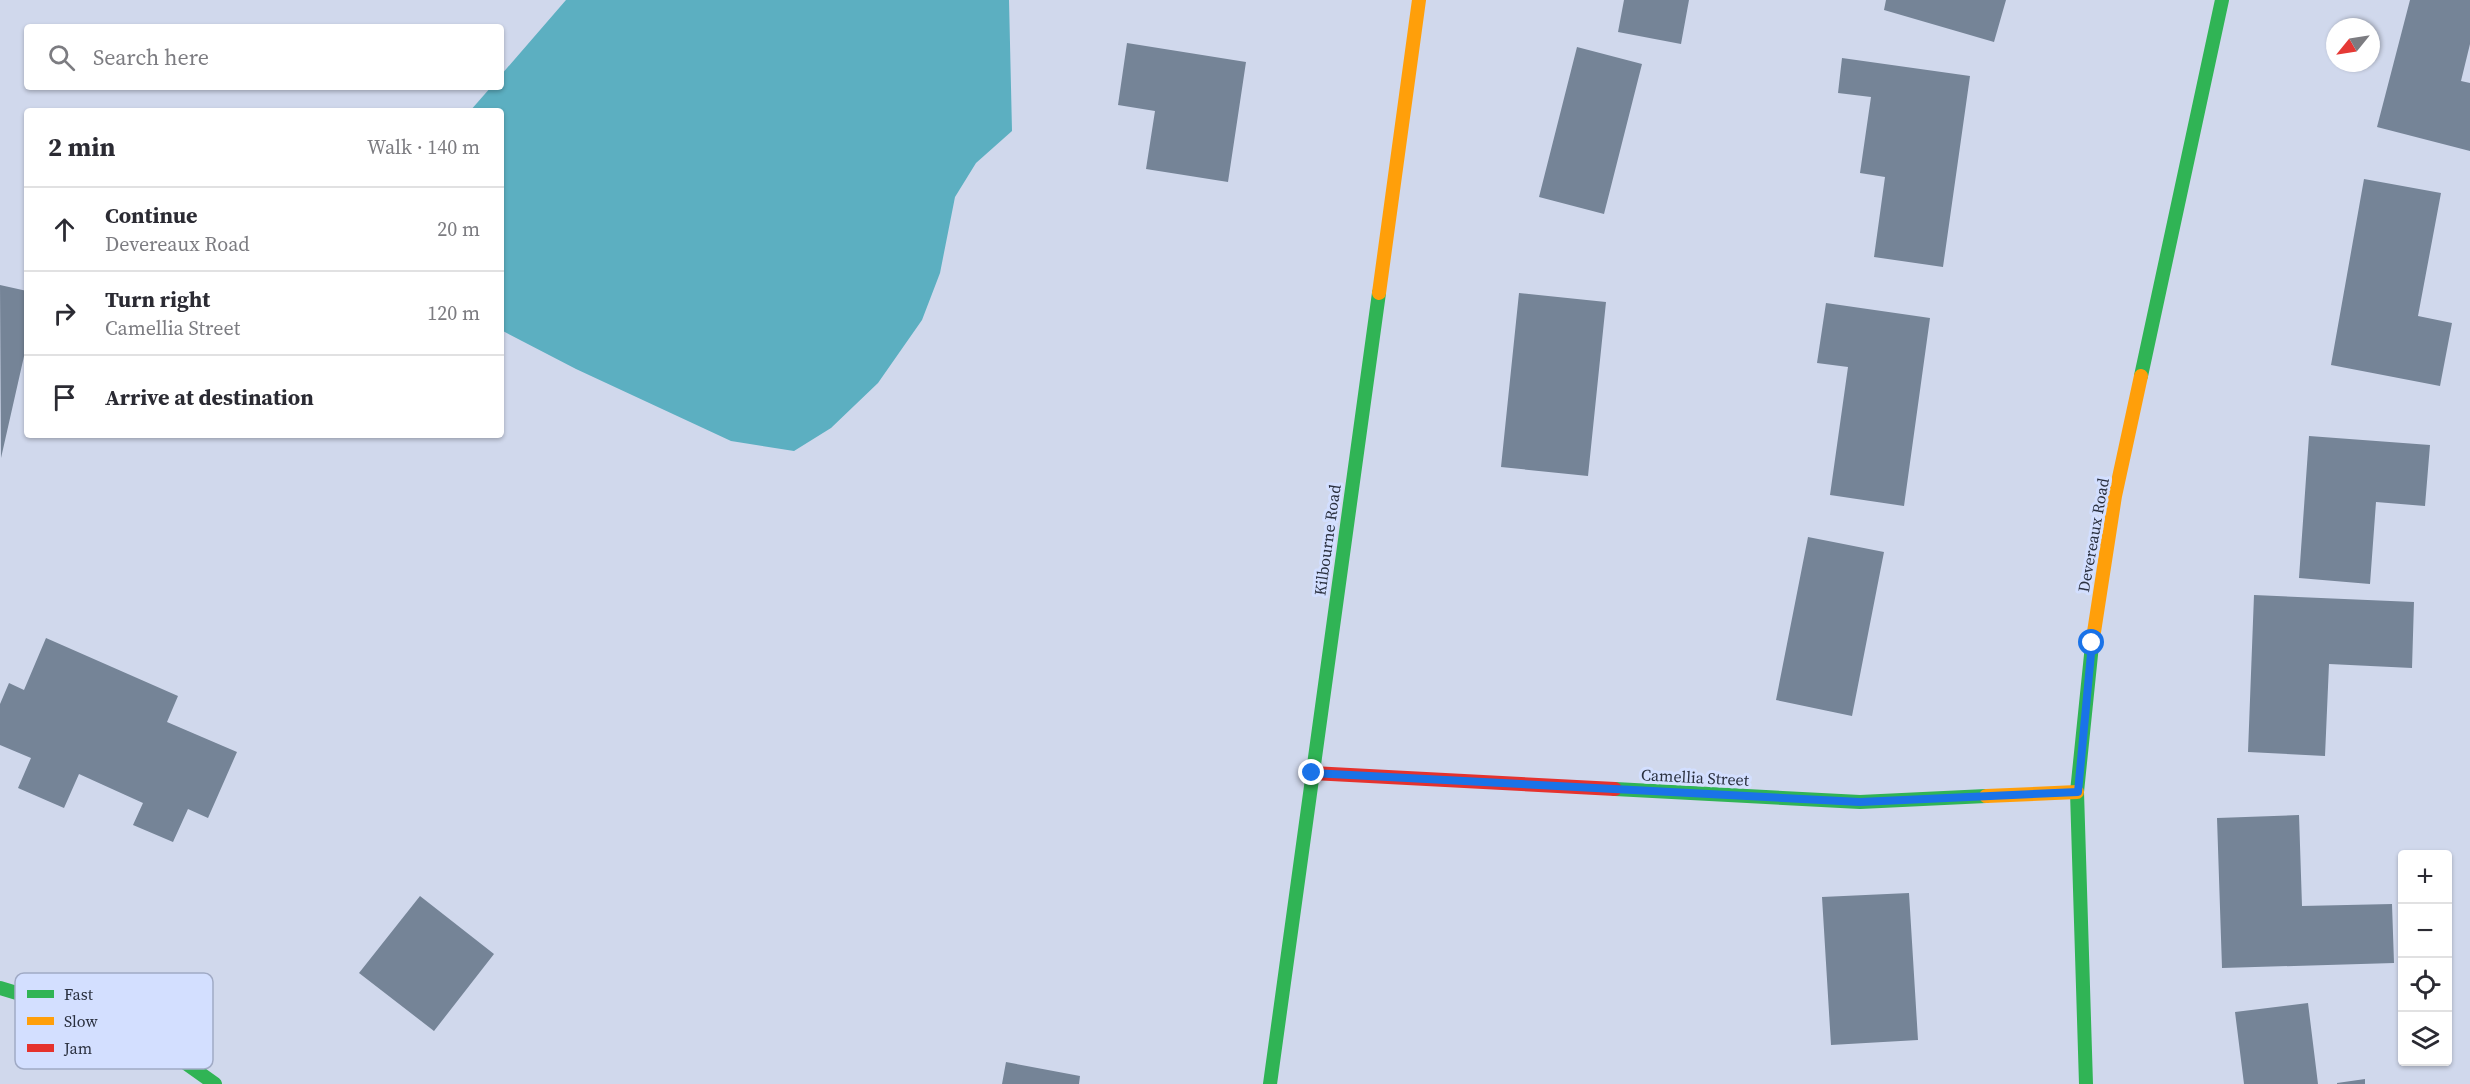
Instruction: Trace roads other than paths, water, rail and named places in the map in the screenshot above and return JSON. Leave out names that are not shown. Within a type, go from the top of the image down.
[{"type":"street","name":"Kilbourne Road","points":[[1270,1084],[1419,0]]},
{"type":"street","name":"Devereaux Road","points":[[2086,1084],[2078,792],[2090,654],[2115,496],[2222,0]]},
{"type":"street","name":"Camellia Street","points":[[1312,773],[1860,802],[2078,792]]},
{"type":"street","points":[[0,988],[15,993]]},
{"type":"street","points":[[194,1069],[215,1084]]},
{"type":"water","points":[[566,0],[1009,0],[1012,131],[976,163],[955,197],[940,273],[922,320],[878,383],[831,428],[794,451],[731,441],[576,369],[504,332],[504,108],[473,108],[488,90],[504,90],[504,72]]}]
